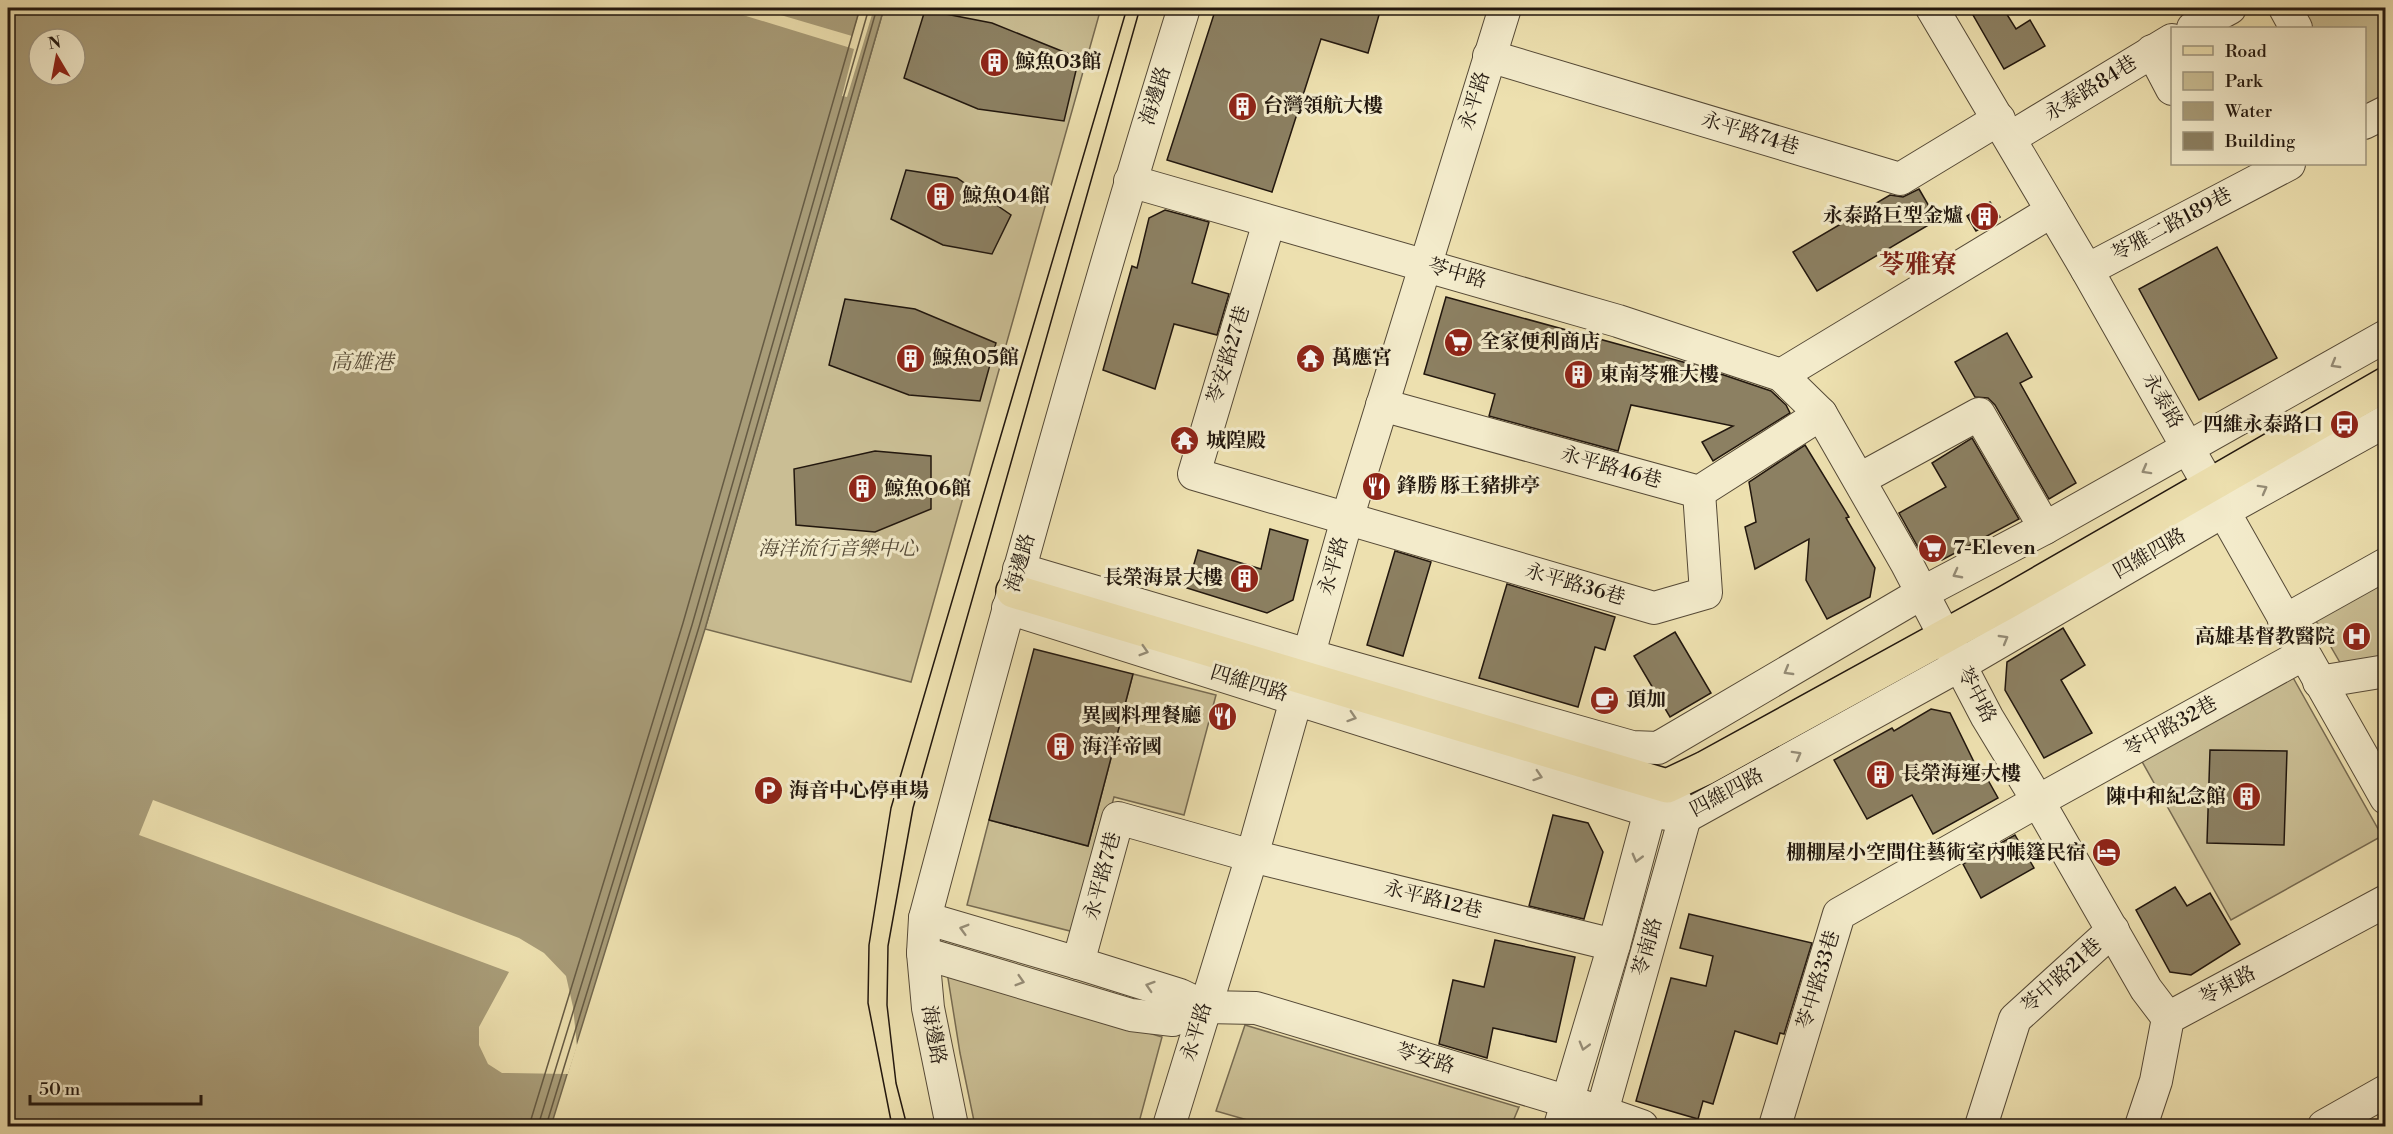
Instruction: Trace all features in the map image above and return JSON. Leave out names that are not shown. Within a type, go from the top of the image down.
[{"type":"main road","name":"四維四路","points":[[1013,589],[1302,676],[1658,798],[1705,768],[1945,637],[2215,498],[2385,384]]},
{"type":"street","name":"海邊路","points":[[952,1126],[928,1008],[923,953],[925,918],[1013,589],[1130,181],[1184,8]]},
{"type":"street","name":"永平路","points":[[1169,1126],[1252,856],[1347,519],[1505,8]]},
{"type":"street","name":"永泰路","points":[[1932,8],[2087,270],[2385,798]]},
{"type":"street","points":[[2195,27],[2230,8]]},
{"type":"street","points":[[2284,8],[2295,27]]},
{"type":"street","name":"永泰路84巷","points":[[2005,129],[2162,46]]},
{"type":"street","points":[[2162,46],[2171,85]]},
{"type":"street","name":"永平路74巷","points":[[1489,56],[1900,179],[2005,129]]},
{"type":"street","points":[[2366,122],[2385,112]]},
{"type":"street","name":"苓雅二路189巷","points":[[2087,270],[2287,165]]},
{"type":"street","name":"苓中路","points":[[1130,181],[1618,321],[1781,375],[1821,414],[1860,479],[1922,592],[1987,717],[2146,989],[2168,1018]]},
{"type":"street","points":[[1781,375],[2052,211]]},
{"type":"street","name":"苓安路27巷","points":[[1269,222],[1194,474],[1347,519]]},
{"type":"street","points":[[1658,748],[1922,592],[2044,528],[2385,336]]},
{"type":"street","name":"永平路46巷","points":[[1382,405],[1699,492]]},
{"type":"street","points":[[1699,492],[1821,414]]},
{"type":"street","points":[[1860,479],[1979,414],[2044,528]]},
{"type":"street","name":"四維四路","points":[[1685,817],[1960,665],[2215,498],[2385,421]]},
{"type":"street","name":"永平路36巷","points":[[1347,519],[1654,608],[1706,593],[1699,492]]},
{"type":"street","points":[[2284,621],[2385,564]]},
{"type":"street","name":"苓中路32巷","points":[[2038,801],[2304,654]]},
{"type":"street","points":[[2319,682],[2385,671]]},
{"type":"street","name":"四維四路","points":[[1302,676],[1632,747],[1658,748]]},
{"type":"street","name":"苓南路","points":[[1564,1114],[1658,798],[1658,748]]},
{"type":"street","name":"苓南路","points":[[1600,1119],[1685,817],[1658,798]]},
{"type":"street","name":"苓中路33巷","points":[[1775,1126],[1839,914],[2038,801]]},
{"type":"street","name":"永平路7巷","points":[[1078,963],[1118,818],[1252,856]]},
{"type":"street","name":"永平路12巷","points":[[1252,856],[1614,945]]},
{"type":"street","name":"苓東路","points":[[2168,1018],[2385,901]]},
{"type":"street","name":"苓安路","points":[[925,918],[1180,995],[1205,1007]]},
{"type":"street","name":"苓中路21巷","points":[[1981,1126],[2015,1019],[2113,930]]},
{"type":"street","name":"苓安路","points":[[923,953],[1131,1015],[1173,1020],[1205,1007],[1256,1008],[1564,1114],[1642,1126]]},
{"type":"street","points":[[2141,1126],[2156,1081],[2168,1018]]},
{"type":"street","points":[[2324,1126],[2385,1091]]},
{"type":"green space","name":"海洋流行音樂中心","points":[[884,8],[1101,8],[911,682],[705,629]]},
{"type":"green space","points":[[2294,8],[2385,8],[2385,104],[2366,115],[2366,27],[2305,27]]},
{"type":"green space","name":"高雄基督教醫院","points":[[2385,576],[2385,660],[2342,666],[2312,614]]},
{"type":"green space","points":[[1133,674],[1216,695],[1184,815],[1114,797],[1078,933],[967,905],[989,820],[1088,846]]},
{"type":"green space","points":[[2291,674],[2382,836],[2231,920],[2140,758]]},
{"type":"green space","points":[[947,972],[1162,1037],[1138,1126],[975,1126]]},
{"type":"green space","points":[[1245,1025],[1519,1107],[1511,1126],[1268,1126],[1216,1111]]},
{"type":"water","name":"高雄港","points":[[8,8],[884,8],[705,629],[551,1126],[8,1126]]},
{"type":"pier","points":[[720,8],[757,8],[852,36],[861,8],[874,8],[847,97],[842,96],[854,49]]},
{"type":"pier","points":[[153,800],[519,938],[544,953],[566,976],[573,1007],[577,1046],[568,1074],[502,1073],[488,1064],[479,1045],[479,1027],[509,972],[139,835]]},
{"type":"building","name":"台灣領航大樓","points":[[1216,8],[1381,8],[1368,53],[1321,39],[1272,192],[1167,160]]},
{"type":"building","points":[[1969,8],[2003,8],[2016,29],[2030,20],[2045,46],[2004,69]]},
{"type":"building","name":"鯨魚03館","points":[[925,10],[992,23],[1079,58],[1064,121],[978,109],[904,78]]},
{"type":"building","name":"鯨魚04館","points":[[906,170],[957,178],[1011,215],[992,254],[943,245],[891,219]]},
{"type":"building","points":[[1919,189],[1937,220],[1817,291],[1793,252],[1890,195],[1903,197]]},
{"type":"building","name":"永泰路巨型金爐","points":[[1990,202],[2000,217],[1976,231],[1967,216]]},
{"type":"building","points":[[1165,210],[1209,222],[1192,283],[1229,294],[1217,335],[1174,324],[1155,389],[1103,370],[1132,266],[1137,268],[1149,218]]},
{"type":"building","points":[[2217,247],[2277,358],[2199,400],[2139,289]]},
{"type":"building","points":[[1446,297],[1694,365],[1771,391],[1786,405],[1790,413],[1713,461],[1702,442],[1733,426],[1631,405],[1618,451],[1489,416],[1495,394],[1424,374]]},
{"type":"building","name":"鯨魚05館","points":[[845,299],[915,309],[996,343],[980,401],[909,395],[829,365]]},
{"type":"building","points":[[2007,333],[2032,377],[2020,383],[2076,483],[2049,499],[1995,405],[1988,398],[1975,397],[1955,362]]},
{"type":"building","points":[[1972,438],[2019,519],[1942,560],[1924,558],[1899,513],[1946,487],[1932,463]]},
{"type":"building","points":[[1805,445],[1849,517],[1846,518],[1875,568],[1870,597],[1827,619],[1806,580],[1809,539],[1755,569],[1745,527],[1756,522],[1749,482]]},
{"type":"building","name":"鯨魚06館","points":[[875,451],[931,456],[931,509],[875,532],[796,525],[794,469]]},
{"type":"building","name":"長榮海景大樓","points":[[1270,529],[1308,540],[1293,600],[1267,613],[1187,588],[1198,550],[1261,569]]},
{"type":"building","points":[[1395,551],[1431,562],[1403,656],[1367,645]]},
{"type":"building","points":[[1507,584],[1615,617],[1605,650],[1595,647],[1578,707],[1479,678]]},
{"type":"building","points":[[2063,628],[2085,665],[2061,680],[2092,733],[2044,758],[2005,690],[2007,662]]},
{"type":"building","points":[[1675,632],[1711,693],[1670,717],[1634,656]]},
{"type":"building","name":"海洋帝國","points":[[1034,649],[1133,674],[1088,846],[989,820]]},
{"type":"building","points":[[1931,709],[1950,713],[1976,766],[1979,764],[1998,798],[1933,834],[1912,795],[1867,819],[1834,760],[1892,728],[1894,731]]},
{"type":"building","name":"陳中和紀念館","points":[[2210,750],[2287,751],[2284,845],[2207,843]]},
{"type":"building","points":[[1553,815],[1588,823],[1603,852],[1584,919],[1529,906]]},
{"type":"building","points":[[2015,835],[2034,868],[1981,898],[1963,864]]},
{"type":"building","points":[[2175,887],[2187,906],[2210,893],[2240,944],[2191,975],[2170,972],[2136,910]]},
{"type":"building","points":[[1689,914],[1812,943],[1784,1034],[1780,1033],[1777,1044],[1735,1031],[1713,1104],[1703,1101],[1698,1119],[1636,1101],[1671,978],[1706,986],[1713,956],[1680,948]]},
{"type":"building","points":[[1495,940],[1575,957],[1556,1042],[1493,1028],[1487,1058],[1439,1044],[1453,980],[1484,987]]},
{"type":"tram line","points":[[892,1126],[868,1003],[869,945],[891,808],[1127,8]]},
{"type":"tram line","points":[[907,1126],[896,1083],[887,1005],[888,946],[913,808],[1140,8]]},
{"type":"place","name":"鯨魚03館","points":[[994,62]]},
{"type":"place","name":"台灣領航大樓","points":[[1242,106]]},
{"type":"place","name":"鯨魚04館","points":[[941,196]]},
{"type":"place","name":"永泰路巨型金爐","points":[[1984,216]]},
{"type":"place","name":"全家便利商店","points":[[1459,342]]},
{"type":"place","name":"鯨魚05館","points":[[911,358]]},
{"type":"place","name":"萬應宮","points":[[1311,358]]},
{"type":"place","name":"東南苓雅大樓","points":[[1578,375]]},
{"type":"place","name":"四維永泰路口","points":[[2344,425]]},
{"type":"place","name":"城隍殿","points":[[1185,441]]},
{"type":"place","name":"鋒勝 豚王豬排亭","points":[[1376,486]]},
{"type":"place","name":"鯨魚06館","points":[[863,489]]},
{"type":"place","name":"7-Eleven","points":[[1932,548]]},
{"type":"place","name":"長榮海景大樓","points":[[1244,578]]},
{"type":"place","name":"高雄基督教醫院","points":[[2356,637]]},
{"type":"place","name":"頂加","points":[[1605,700]]},
{"type":"place","name":"異國料理餐廳","points":[[1222,716]]},
{"type":"place","name":"海洋帝國","points":[[1061,747]]},
{"type":"place","name":"長榮海運大樓","points":[[1880,774]]},
{"type":"place","name":"海音中心停車場","points":[[768,791]]},
{"type":"place","name":"陳中和紀念館","points":[[2247,797]]},
{"type":"place","name":"棚棚屋小空間住藝術室內帳篷民宿","points":[[2107,853]]},
{"type":"district","name":"苓雅寮","points":[[1918,265]]}]
